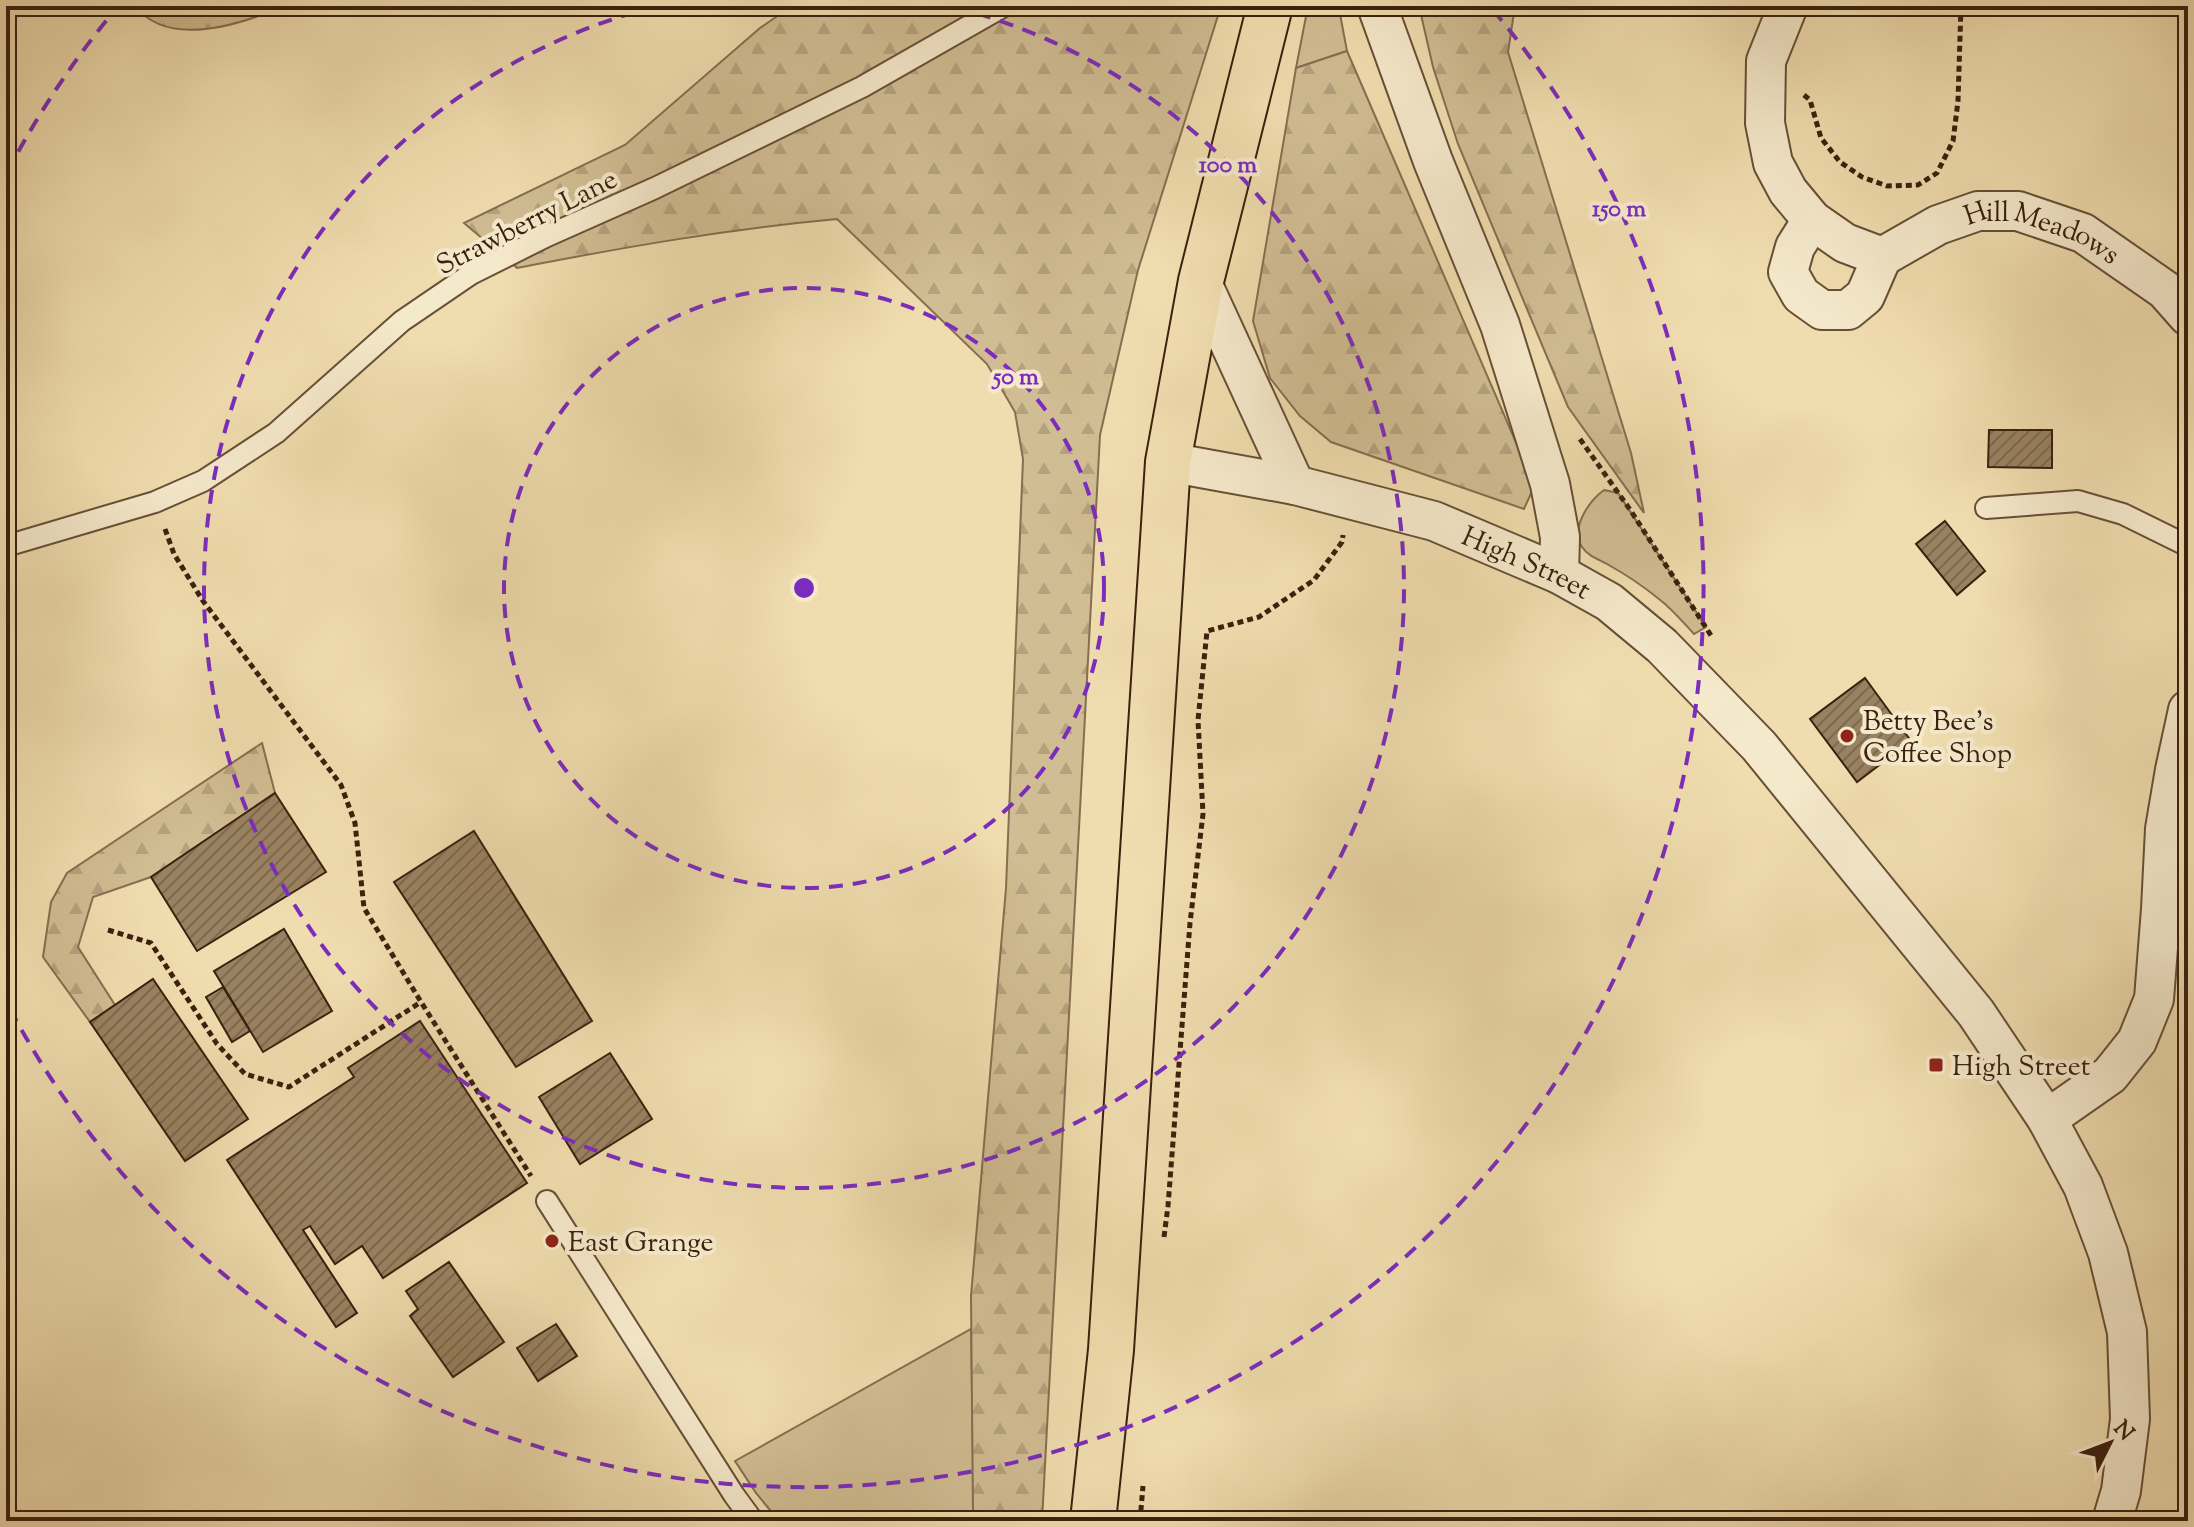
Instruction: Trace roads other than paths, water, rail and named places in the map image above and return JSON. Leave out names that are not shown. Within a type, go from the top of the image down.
[{"type":"main road","points":[[1093,1521],[1111,1350],[1168,462],[1201,281],[1270,6]]},
{"type":"street","points":[[1377,6],[1433,161],[1500,325],[1550,484],[1560,537],[1559,574]]},
{"type":"street","points":[[1788,6],[1766,61],[1765,123],[1773,163],[1788,191],[1812,220],[1845,243],[1882,257],[1865,296],[1848,310],[1822,310],[1801,295],[1788,272],[1795,247],[1812,220]]},
{"type":"street","name":"Hill Meadows","points":[[1882,257],[1938,225],[1978,211],[2018,211],[2083,233],[2165,290],[2188,316]]},
{"type":"street","points":[[1201,281],[1295,485]]},
{"type":"street","name":"High Street","points":[[1168,462],[1295,485],[1434,521],[1559,574],[1609,602],[1662,646],[1759,746],[1976,1013],[2047,1119],[2083,1186],[2108,1253],[2127,1332],[2130,1419],[2121,1491],[2112,1521]]},
{"type":"street","points":[[2047,1119],[2110,1075],[2137,1041],[2154,999],[2165,829],[2188,710]]},
{"type":"lane","name":"Strawberry Lane","points":[[6,546],[155,502],[203,481],[276,433],[402,321],[471,274],[862,87],[1004,6]]},
{"type":"lane","points":[[1986,508],[2078,501],[2123,514],[2188,546]]},
{"type":"lane","points":[[547,1201],[753,1521]]},
{"type":"place","name":"Betty Bee's Coffee Shop","points":[[1847,736]]},
{"type":"place","name":"High Street","points":[[1936,1065]]},
{"type":"place","name":"East Grange","points":[[552,1241]]}]
